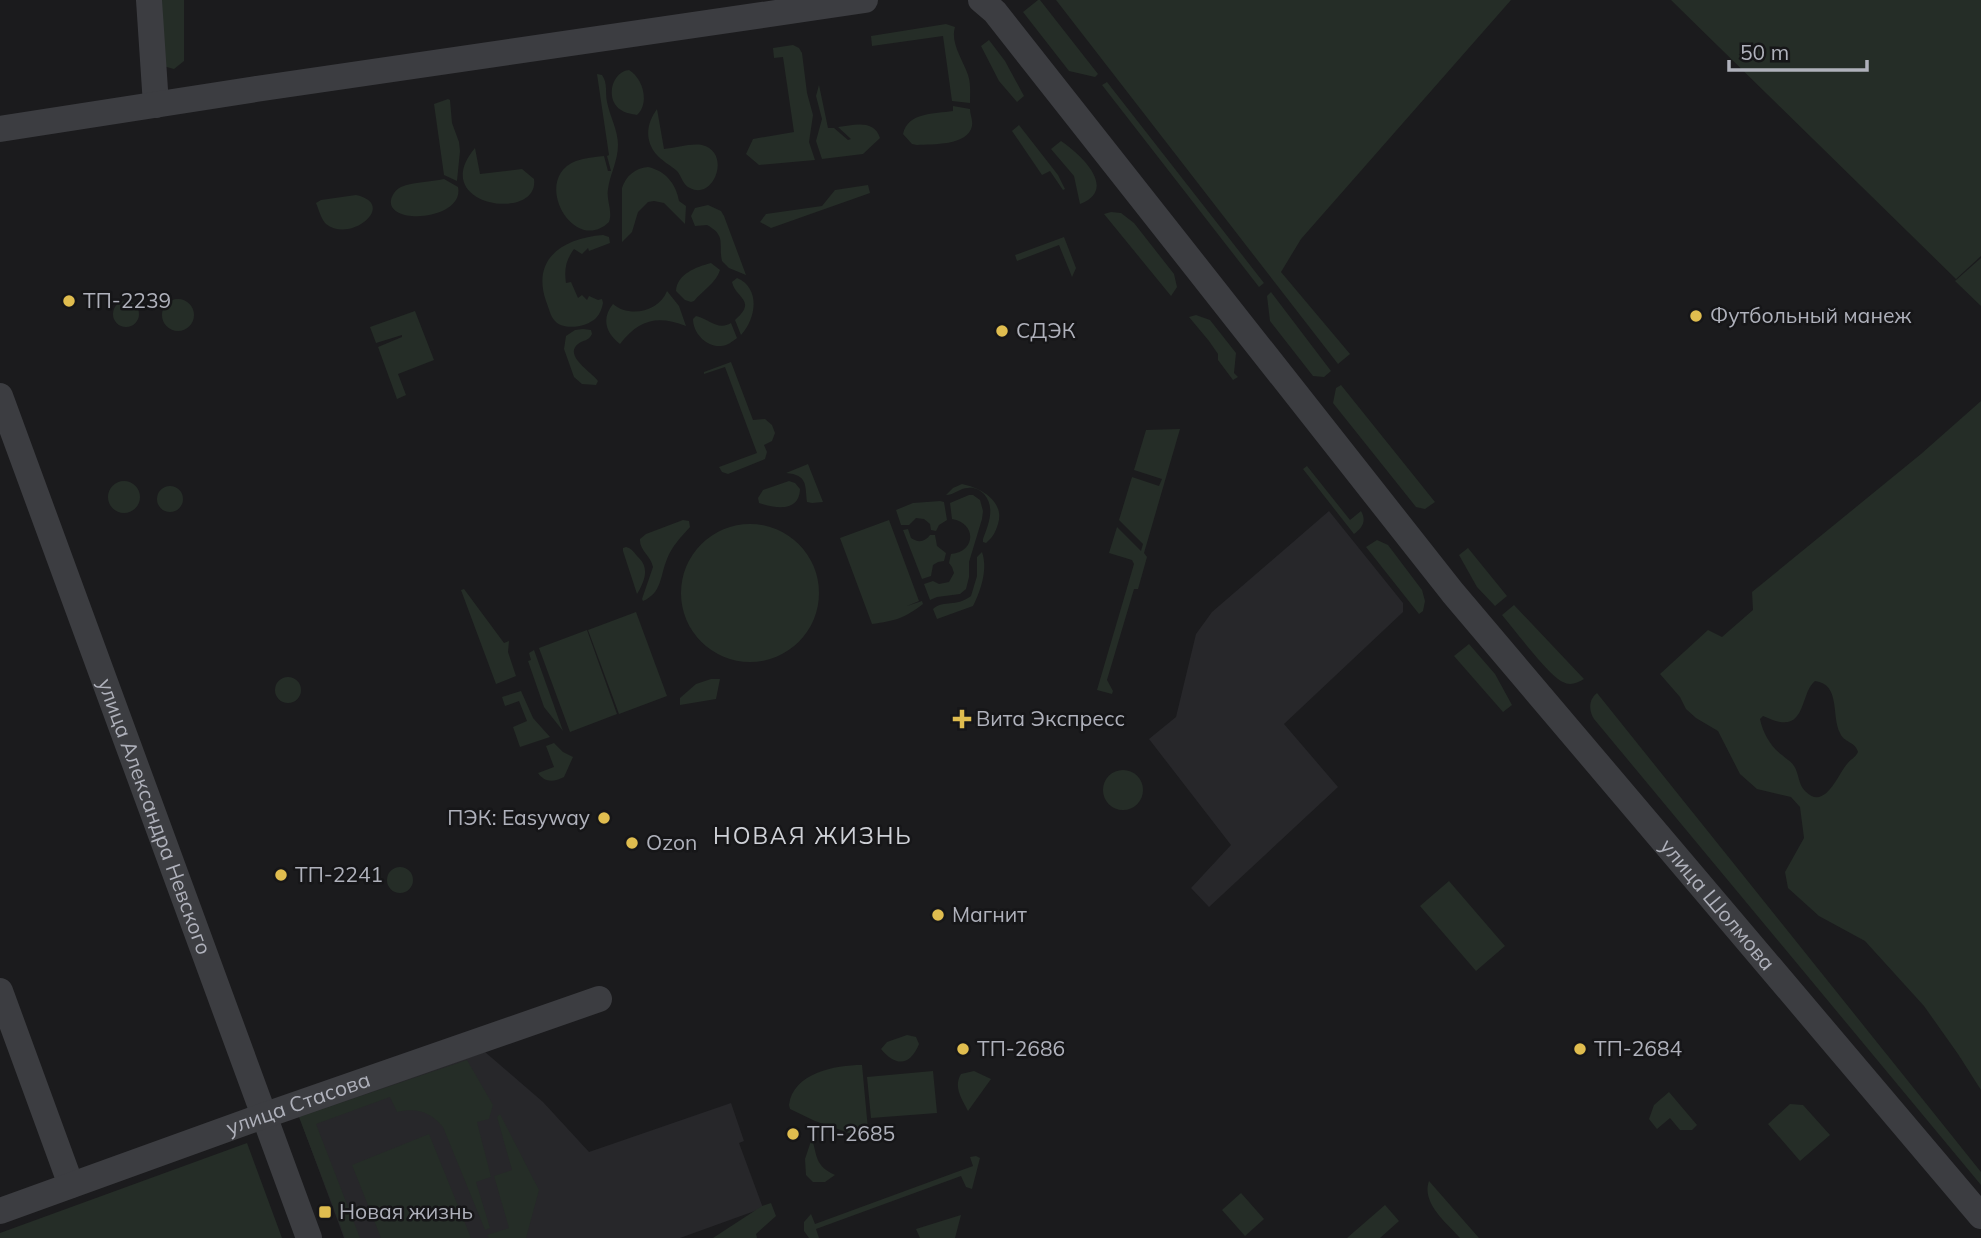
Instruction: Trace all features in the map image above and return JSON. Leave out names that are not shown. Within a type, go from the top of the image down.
[{"type":"street","points":[[149,0],[156,105]]},
{"type":"street","points":[[0,129],[270,86],[865,0]]},
{"type":"street","name":"улица Шолмова","points":[[981,0],[995,12],[1453,593],[1981,1216]]},
{"type":"street","name":"улица Александра Невского","points":[[0,396],[309,1238]]},
{"type":"street","points":[[0,991],[71,1185]]},
{"type":"street","name":"улица Стасова","points":[[0,1211],[599,999]]},
{"type":"shaded area","points":[[162,0],[184,0],[184,61],[174,69],[163,66]]},
{"type":"shaded area","points":[[1038,0],[1098,74],[1095,77],[1069,71],[1023,12]]},
{"type":"shaded area","points":[[1056,0],[1511,0],[1301,239],[1281,272],[1350,354],[1338,364]]},
{"type":"shaded area","points":[[1671,0],[1981,0],[1981,256],[1956,279]]},
{"type":"shaded area","points":[[946,24],[955,27],[954,39],[969,78],[970,103],[952,101],[943,36],[872,46],[871,36]]},
{"type":"shaded area","points":[[989,40],[1005,61],[1024,96],[1017,102],[999,81],[981,46]]},
{"type":"shaded area","points":[[793,45],[802,53],[813,115],[809,142],[815,160],[759,165],[746,154],[753,139],[794,132],[783,57],[774,58],[773,48]]},
{"type":"shaded area","points":[[629,70],[638,79],[643,91],[643,104],[637,115],[621,110],[613,100],[614,81]]},
{"type":"shaded area","points":[[597,74],[602,75],[605,82],[607,102],[617,134],[618,151],[608,189],[609,222],[596,230],[583,229],[571,222],[562,211],[557,197],[557,183],[563,170],[583,159],[604,156],[608,171],[611,171]]},
{"type":"shaded area","points":[[1107,82],[1264,283],[1259,287],[1102,85]]},
{"type":"shaded area","points":[[819,85],[828,128],[834,128],[848,140],[851,139],[838,127],[863,125],[877,132],[880,138],[863,154],[822,159],[816,141],[822,119],[816,96]]},
{"type":"shaded area","points":[[448,99],[460,151],[457,181],[444,175],[434,104]]},
{"type":"shaded area","points":[[953,106],[970,109],[972,122],[969,133],[957,141],[917,145],[912,144],[903,134],[910,122],[916,118],[953,111]]},
{"type":"shaded area","points":[[657,109],[664,149],[702,145],[711,149],[716,156],[716,174],[706,188],[699,190],[688,187],[677,171],[652,148],[648,131]]},
{"type":"shaded area","points":[[1019,125],[1058,175],[1065,189],[1063,190],[1050,171],[1042,175],[1012,131]]},
{"type":"shaded area","points":[[1061,141],[1086,163],[1096,181],[1096,190],[1091,198],[1080,204],[1074,176],[1051,149]]},
{"type":"shaded area","points":[[475,148],[480,174],[522,169],[534,179],[531,193],[520,201],[505,204],[488,202],[474,195],[464,184],[464,168]]},
{"type":"shaded area","points":[[648,167],[665,175],[673,184],[679,201],[686,206],[685,224],[664,203],[648,202],[638,212],[632,232],[622,242],[622,188],[632,173]]},
{"type":"shaded area","points":[[444,179],[458,187],[457,198],[450,207],[426,216],[401,214],[393,208],[391,200],[399,188]]},
{"type":"shaded area","points":[[868,185],[870,193],[771,228],[760,222],[766,214],[822,206],[835,190]]},
{"type":"shaded area","points":[[356,195],[368,200],[373,206],[372,213],[366,220],[347,229],[336,229],[326,224],[316,203]]},
{"type":"shaded area","points":[[708,205],[721,211],[724,216],[746,275],[729,268],[722,261],[719,237],[713,229],[707,225],[695,226],[691,216],[695,208]]},
{"type":"shaded area","points":[[1121,213],[1134,223],[1174,274],[1177,287],[1171,296],[1104,214]]},
{"type":"shaded area","points":[[603,235],[609,237],[610,243],[589,251],[588,248],[582,254],[574,249],[567,261],[565,273],[566,283],[571,282],[578,298],[582,295],[587,300],[589,296],[602,299],[600,313],[581,326],[559,324],[553,319],[543,286],[543,273],[547,262],[564,246],[576,240]]},
{"type":"shaded area","points":[[1064,237],[1076,268],[1072,277],[1059,245],[1017,261],[1015,255]]},
{"type":"shaded area","points":[[1981,258],[1981,306],[1955,281]]},
{"type":"shaded area","points":[[711,263],[720,270],[716,278],[694,301],[685,300],[676,291],[680,280],[694,269]]},
{"type":"shaded area","points":[[737,278],[750,289],[754,304],[750,321],[741,335],[735,320],[745,308],[745,303],[732,282]]},
{"type":"shaded area","points":[[667,291],[679,306],[686,326],[658,320],[634,329],[620,344],[615,340],[608,330],[606,320],[613,304],[627,311],[643,311],[657,304]]},
{"type":"shaded area","points":[[1271,292],[1331,371],[1324,377],[1313,376],[1270,321],[1267,296]]},
{"type":"shaded area","points":[[178,299],[189,304],[194,315],[189,326],[178,331],[167,326],[162,315],[167,304]]},
{"type":"shaded area","points":[[126,301],[135,305],[139,314],[135,323],[126,327],[117,323],[113,314],[117,305]]},
{"type":"shaded area","points":[[415,311],[434,360],[398,374],[406,395],[397,399],[378,347],[402,335],[376,343],[370,327]]},
{"type":"shaded area","points":[[1196,315],[1210,320],[1236,353],[1234,373],[1238,377],[1233,380],[1218,360],[1218,354],[1209,341],[1189,317]]},
{"type":"shaded area","points":[[696,316],[722,326],[731,323],[737,338],[723,346],[710,344],[701,338],[695,329],[693,319]]},
{"type":"shaded area","points":[[575,330],[591,330],[592,334],[578,344],[574,354],[580,364],[598,381],[596,385],[582,384],[574,377],[564,349],[566,336]]},
{"type":"shaded area","points":[[731,362],[753,420],[765,419],[772,425],[775,433],[772,441],[764,445],[767,452],[765,459],[728,474],[722,472],[719,467],[757,453],[725,367],[704,374]]},
{"type":"shaded area","points":[[1341,385],[1435,502],[1425,509],[1416,507],[1333,403],[1336,388]]},
{"type":"shaded area","points":[[1981,401],[1981,1090],[1924,1006],[1865,941],[1819,916],[1788,888],[1785,872],[1804,838],[1800,807],[1791,797],[1757,789],[1740,774],[1718,731],[1686,709],[1680,697],[1660,674],[1708,630],[1722,637],[1753,610],[1752,592],[1921,454]],"holes":[[[1815,681],[1823,683],[1832,694],[1840,733],[1858,752],[1830,789],[1819,797],[1805,791],[1794,766],[1771,743],[1760,719],[1763,716],[1780,722],[1794,719]]]},
{"type":"shaded area","points":[[1180,429],[1144,553],[1147,557],[1138,589],[1134,589],[1107,680],[1113,691],[1112,694],[1097,690],[1134,564],[1132,560],[1109,553],[1117,527],[1141,551],[1143,544],[1119,520],[1132,477],[1159,486],[1162,479],[1134,470],[1146,430]]},
{"type":"shaded area","points":[[808,464],[823,502],[807,502],[802,479],[786,473]]},
{"type":"shaded area","points":[[1307,466],[1350,520],[1361,511],[1363,524],[1354,534],[1303,469]]},
{"type":"shaded area","points":[[124,481],[135,486],[140,497],[135,508],[124,513],[113,508],[108,497],[113,486]]},
{"type":"shaded area","points":[[789,481],[800,489],[799,497],[791,505],[779,507],[759,503],[758,498],[763,490]]},
{"type":"shaded area","points":[[962,484],[977,489],[962,489],[946,495]]},
{"type":"shaded area","points":[[170,486],[179,490],[183,499],[179,508],[170,512],[161,508],[157,499],[161,490]]},
{"type":"shaded area","points":[[977,489],[990,497],[998,509],[997,527],[986,543],[983,539],[989,522],[988,499]]},
{"type":"shaded area","points":[[969,495],[980,500],[983,511],[969,562],[966,589],[960,594],[930,600],[924,584],[933,581],[939,584],[949,582],[954,573],[949,563],[951,554],[959,552],[969,543],[969,531],[966,526],[952,519],[950,503]]},
{"type":"shaded area","points":[[944,502],[947,520],[939,525],[936,531],[931,530],[930,524],[924,519],[916,518],[909,525],[901,525],[896,510],[913,503]]},
{"type":"shaded area","points":[[1329,511],[1403,603],[1403,612],[1284,724],[1338,787],[1209,907],[1191,888],[1231,845],[1149,739],[1176,717],[1196,634],[1212,612]]},
{"type":"shaded area","points":[[683,520],[689,521],[690,527],[669,554],[657,589],[643,601],[653,567],[640,539],[646,534]]},
{"type":"shaded area","points":[[889,520],[919,601],[907,606],[922,601],[923,604],[899,618],[872,624],[840,538]]},
{"type":"shaded area","points":[[750,524],[776,529],[799,544],[814,567],[819,593],[814,619],[799,642],[776,657],[750,662],[724,657],[701,642],[686,619],[681,593],[686,567],[701,544],[724,529]]},
{"type":"shaded area","points":[[908,529],[911,538],[916,541],[935,535],[937,546],[946,553],[944,561],[933,565],[931,576],[922,579],[903,530]]},
{"type":"shaded area","points":[[1377,540],[1388,545],[1422,590],[1425,601],[1423,611],[1419,614],[1366,547]]},
{"type":"shaded area","points":[[626,547],[642,562],[645,571],[637,594],[623,551]]},
{"type":"shaded area","points":[[1468,548],[1507,596],[1495,606],[1477,587],[1459,555]]},
{"type":"shaded area","points":[[982,552],[983,579],[973,606],[937,619],[933,609],[937,606],[960,602],[971,596],[977,576],[977,557]]},
{"type":"shaded area","points":[[464,589],[504,643],[509,641],[508,652],[516,676],[496,684],[461,590]]},
{"type":"shaded area","points":[[1514,605],[1584,679],[1574,684],[1566,683],[1549,671],[1502,615]]},
{"type":"shaded area","points":[[636,612],[667,696],[619,714],[588,630]]},
{"type":"shaded area","points":[[587,630],[617,714],[570,732],[539,648]]},
{"type":"shaded area","points":[[1469,644],[1495,674],[1512,705],[1503,712],[1454,656]]},
{"type":"shaded area","points":[[534,650],[563,731],[544,707],[528,661],[531,660],[529,653]]},
{"type":"shaded area","points":[[288,677],[297,681],[301,690],[297,699],[288,703],[279,699],[275,690],[279,681]]},
{"type":"shaded area","points":[[720,679],[716,699],[680,705],[680,698],[696,684]]},
{"type":"shaded area","points":[[521,691],[533,718],[550,737],[520,747],[513,727],[527,721],[519,701],[505,706],[502,697]]},
{"type":"shaded area","points":[[1597,693],[1981,1172],[1981,1185],[1594,719],[1590,706]]},
{"type":"shaded area","points":[[554,743],[573,757],[564,777],[550,781],[538,773],[554,767],[546,746]]},
{"type":"shaded area","points":[[1123,770],[1137,776],[1143,790],[1137,804],[1123,810],[1109,804],[1103,790],[1109,776]]},
{"type":"shaded area","points":[[400,867],[409,871],[413,880],[409,889],[400,893],[391,889],[387,880],[391,871]]},
{"type":"shaded area","points":[[1449,881],[1505,946],[1476,971],[1420,906]]},
{"type":"shaded area","points":[[907,1035],[916,1037],[919,1044],[907,1060],[902,1062],[892,1059],[881,1049],[887,1042]]},
{"type":"shaded area","points":[[485,1052],[543,1102],[589,1152],[731,1103],[744,1141],[739,1143],[763,1208],[680,1238],[344,1238],[299,1116]]},
{"type":"shaded area","points":[[467,1060],[493,1105],[489,1119],[477,1122],[491,1177],[476,1182],[490,1228],[485,1230],[443,1127],[423,1112],[397,1112],[390,1097],[316,1124],[360,1238],[345,1238],[299,1117]]},
{"type":"shaded area","points":[[862,1065],[869,1140],[790,1109],[792,1094],[807,1078],[828,1069]]},
{"type":"shaded area","points":[[933,1071],[937,1113],[871,1118],[867,1077]]},
{"type":"shaded area","points":[[974,1071],[991,1079],[968,1111],[959,1093],[958,1084],[961,1074]]},
{"type":"shaded area","points":[[1669,1092],[1697,1125],[1692,1130],[1680,1130],[1670,1118],[1657,1129],[1649,1119],[1654,1105]]},
{"type":"shaded area","points":[[1790,1104],[1803,1105],[1830,1135],[1800,1161],[1768,1124]]},
{"type":"shaded area","points":[[500,1114],[539,1190],[526,1238],[489,1238],[487,1235],[509,1228],[494,1176],[512,1170],[497,1117]]},
{"type":"shaded area","points":[[429,1134],[471,1238],[381,1238],[352,1165]]},
{"type":"shaded area","points":[[812,1138],[820,1164],[835,1175],[825,1182],[813,1182],[806,1175],[805,1159]]},
{"type":"shaded area","points":[[247,1143],[282,1238],[0,1238],[0,1233]]},
{"type":"shaded area","points":[[970,1157],[980,1158],[972,1189],[966,1187],[961,1176],[816,1229],[819,1238],[809,1238],[804,1231],[804,1222],[811,1214],[815,1224],[973,1166]]},
{"type":"shaded area","points":[[1429,1181],[1479,1238],[1460,1238],[1442,1219],[1429,1197]]},
{"type":"shaded area","points":[[1241,1193],[1264,1219],[1245,1236],[1222,1210]]},
{"type":"shaded area","points":[[771,1203],[776,1216],[756,1234],[757,1238],[713,1238],[762,1206]]},
{"type":"shaded area","points":[[1385,1205],[1399,1221],[1380,1238],[1347,1238]]},
{"type":"shaded area","points":[[961,1215],[955,1238],[920,1238],[916,1229]]},
{"type":"place","name":"ТП-2239","points":[[69,301]]},
{"type":"place","name":"Футбольный манеж","points":[[1696,316]]},
{"type":"place","name":"СДЭК","points":[[1002,331]]},
{"type":"place","name":"Вита Экспресс","points":[[962,719]]},
{"type":"place","name":"ПЭК: Easyway","points":[[604,818]]},
{"type":"place","name":"Ozon","points":[[632,843]]},
{"type":"place","name":"ТП-2241","points":[[281,875]]},
{"type":"place","name":"Магнит","points":[[938,915]]},
{"type":"place","name":"ТП-2686","points":[[963,1049]]},
{"type":"place","name":"ТП-2684","points":[[1580,1049]]},
{"type":"place","name":"ТП-2685","points":[[793,1134]]},
{"type":"place","name":"Новая жизнь","points":[[325,1212]]},
{"type":"district","name":"НОВАЯ ЖИЗНЬ","points":[[813,836]]}]
